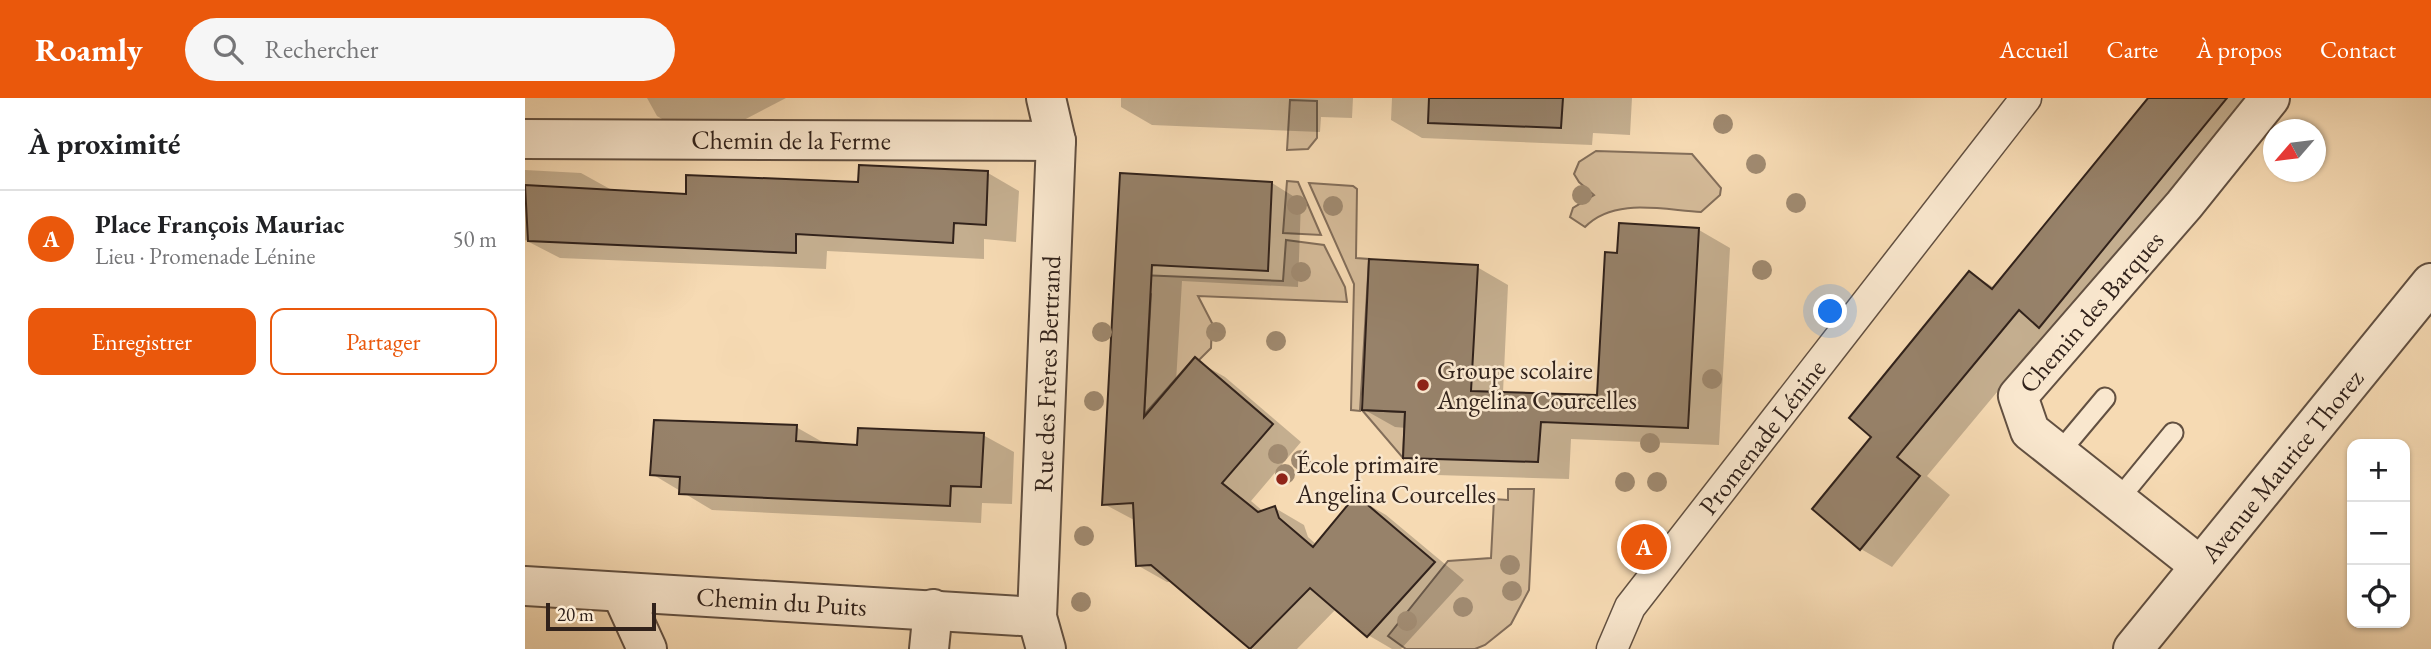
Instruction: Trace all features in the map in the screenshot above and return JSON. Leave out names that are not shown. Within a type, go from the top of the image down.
[{"type":"street","name":"Rue des Frères Bertrand","points":[[1042,633],[1056,141],[1046,98]]},
{"type":"street","name":"Promenade Lénine","points":[[1612,649],[1630,607],[2026,98]]},
{"type":"street","name":"Chemin des Barques","points":[[2199,565],[2030,431],[2018,396],[2184,205],[2270,98]]},
{"type":"street","name":"Chemin de la Ferme","points":[[525,139],[1056,141]]},
{"type":"street","name":"Avenue Maurice Thorez","points":[[2133,649],[2431,282]]},
{"type":"street","name":"Chemin du Puits","points":[[525,586],[933,609],[1042,633]]},
{"type":"street","points":[[621,592],[647,649]]},
{"type":"street","points":[[929,649],[933,609]]},
{"type":"lane","points":[[2058,453],[2105,398]]},
{"type":"lane","points":[[2117,500],[2173,433]]},
{"type":"shaded area","points":[[1290,100],[1317,101],[1317,138],[1308,149],[1287,150]]},
{"type":"shaded area","points":[[1596,151],[1692,154],[1721,188],[1720,195],[1701,212],[1655,208],[1624,209],[1597,218],[1585,227],[1570,217],[1573,208],[1594,195],[1574,174],[1579,162]]},
{"type":"shaded area","points":[[1287,181],[1298,182],[1321,235],[1283,233]]},
{"type":"shaded area","points":[[1309,183],[1353,186],[1357,189],[1356,258],[1369,259],[1360,411],[1351,410],[1354,284]]},
{"type":"shaded area","points":[[1286,240],[1324,245],[1345,287],[1347,302],[1198,296],[1212,323],[1211,348],[1197,362],[1194,358],[1144,415],[1151,294],[1116,274],[1283,281]]},
{"type":"shaded area","points":[[1362,410],[1405,412],[1403,458]]},
{"type":"shaded area","points":[[1508,489],[1534,489],[1529,590],[1511,624],[1485,645],[1475,649],[1406,649],[1388,636],[1448,561],[1491,558],[1494,499],[1508,500]]},
{"type":"building","points":[[1429,98],[1563,98],[1561,128],[1428,123]]},
{"type":"building","points":[[2148,98],[2227,98],[2039,328],[2019,310],[1897,457],[1920,476],[1860,550],[1812,509],[1871,437],[1849,418],[1969,271],[1992,289]]},
{"type":"building","points":[[859,165],[988,171],[986,225],[954,223],[953,243],[796,234],[796,253],[528,241],[525,185],[686,194],[686,175],[858,182]]},
{"type":"building","points":[[1120,173],[1272,182],[1268,271],[1152,265],[1144,417],[1195,357],[1273,424],[1222,483],[1258,512],[1275,506],[1279,518],[1313,547],[1356,495],[1435,562],[1367,637],[1310,588],[1250,649],[1151,565],[1136,566],[1133,503],[1102,505]]},
{"type":"building","points":[[1619,223],[1699,228],[1688,428],[1541,422],[1538,462],[1403,458],[1405,412],[1362,410],[1369,259],[1478,265],[1471,391],[1597,395],[1605,252],[1617,253]]},
{"type":"building","points":[[654,420],[797,425],[796,441],[857,445],[858,428],[984,433],[981,487],[951,486],[950,506],[679,494],[680,477],[650,475]]},
{"type":"place","name":"Groupe scolaire Angelina Courcelles","points":[[1423,385]]},
{"type":"place","name":"École primaire Angelina Courcelles","points":[[1282,479]]},
{"type":"place","name":"Place François Mauriac","points":[[1644,547]]}]
